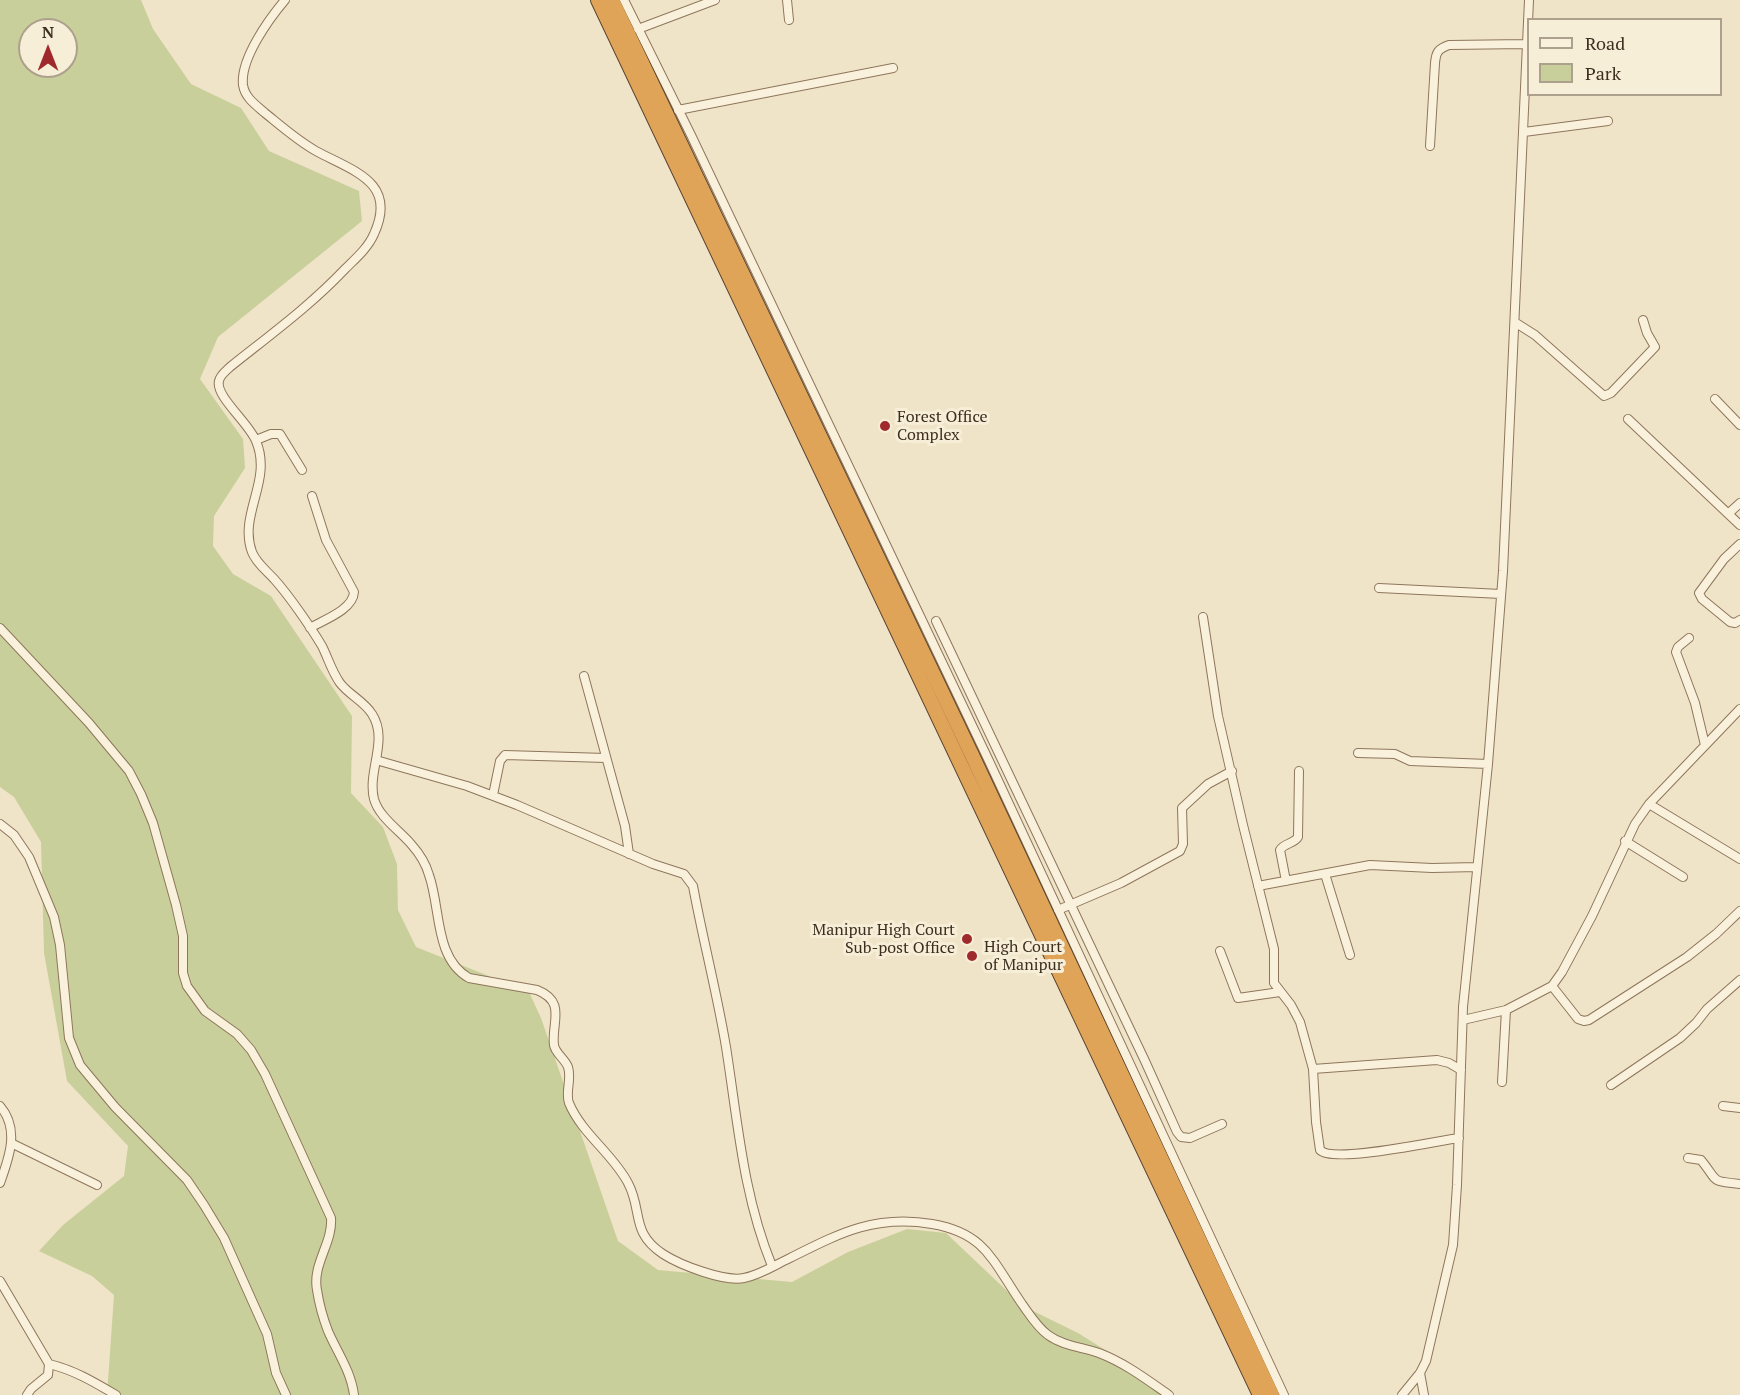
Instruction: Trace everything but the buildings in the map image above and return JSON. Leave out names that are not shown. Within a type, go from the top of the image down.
[{"type":"highway","points":[[598,0],[1260,1395]]},
{"type":"highway","points":[[612,0],[972,755],[1272,1395]]},
{"type":"street","points":[[285,0],[247,60],[243,78],[245,92],[252,102],[307,145],[348,166],[363,177],[378,193],[382,205],[374,236],[352,262],[324,291],[230,367],[221,376],[219,386],[222,396],[249,426],[256,440],[261,461],[261,474],[250,516],[251,551],[284,591],[310,628],[340,684],[371,711],[376,721],[379,737],[374,796],[378,808],[412,844],[422,859],[435,897],[438,927],[453,964],[460,973],[469,978],[537,990],[546,994],[551,1000],[556,1019],[555,1049],[568,1065],[569,1102],[586,1129],[627,1181],[636,1217],[645,1238],[664,1255],[719,1276],[743,1278],[856,1227],[885,1222],[930,1223],[964,1233],[980,1244],[1034,1321],[1049,1335],[1064,1343],[1118,1361],[1169,1395]]},
{"type":"street","points":[[624,0],[797,356],[1157,1119],[1284,1395]]},
{"type":"street","points":[[638,29],[715,0]]},
{"type":"street","points":[[787,0],[789,20]]},
{"type":"street","points":[[1528,18],[1529,0]]},
{"type":"street","points":[[1402,1395],[1420,1373],[1426,1361],[1453,1245],[1463,1020],[1502,594],[1527,44],[1456,45],[1440,48],[1436,53],[1430,146]]},
{"type":"street","points":[[678,110],[893,68]]},
{"type":"street","points":[[1524,132],[1608,121]]},
{"type":"street","points":[[1516,323],[1535,335],[1604,396],[1611,393],[1655,347],[1643,320]]},
{"type":"street","points":[[1715,399],[1740,425]]},
{"type":"street","points":[[1628,419],[1740,525]]},
{"type":"street","points":[[256,440],[271,434],[280,434],[302,470]]},
{"type":"street","points":[[310,628],[349,605],[354,597],[354,592],[326,540],[312,496]]},
{"type":"street","points":[[1729,513],[1740,503]]},
{"type":"street","points":[[1740,544],[1724,559],[1700,589],[1700,593],[1702,599],[1730,622],[1735,623],[1740,620]]},
{"type":"street","points":[[1379,588],[1502,594]]},
{"type":"street","points":[[1203,617],[1218,716],[1274,949],[1274,983],[1300,1022],[1313,1069],[1320,1150],[1328,1155],[1363,1153],[1459,1138]]},
{"type":"street","points":[[936,621],[1177,1132],[1185,1139],[1222,1124]]},
{"type":"street","points":[[0,628],[89,723],[129,771],[141,794],[153,823],[176,905],[183,936],[183,973],[188,987],[205,1011],[237,1034],[251,1050],[265,1074],[331,1218],[329,1235],[317,1270],[317,1291],[328,1331],[347,1370],[354,1395]]},
{"type":"street","points":[[1689,638],[1678,647],[1676,652],[1695,703],[1705,745]]},
{"type":"street","points":[[584,676],[625,826],[629,854]]},
{"type":"street","points":[[1463,1020],[1506,1011],[1552,986],[1592,916],[1626,841],[1649,804],[1740,709]]},
{"type":"street","points":[[1358,753],[1395,754],[1410,761],[1488,764]]},
{"type":"street","points":[[493,795],[500,761],[505,755],[606,758]]},
{"type":"street","points":[[376,760],[399,765],[493,795],[629,854],[684,874],[693,886],[725,1045],[742,1162],[755,1218],[772,1266]]},
{"type":"street","points":[[1058,910],[1138,875],[1180,851],[1183,844],[1182,808],[1208,784],[1232,771]]},
{"type":"street","points":[[1286,881],[1280,850],[1298,837],[1299,771]]},
{"type":"street","points":[[1649,804],[1740,859]]},
{"type":"street","points":[[0,825],[14,836],[35,867],[54,917],[60,945],[69,1038],[80,1065],[115,1107],[187,1180],[204,1205],[224,1238],[267,1334],[276,1373],[286,1395]]},
{"type":"street","points":[[1626,841],[1683,877]]},
{"type":"street","points":[[1258,886],[1370,865],[1432,868],[1477,867]]},
{"type":"street","points":[[1325,874],[1350,955]]},
{"type":"street","points":[[1552,986],[1578,1019],[1589,1020],[1687,957],[1740,911]]},
{"type":"street","points":[[1220,951],[1238,998],[1280,992]]},
{"type":"street","points":[[1611,1085],[1680,1038],[1707,1009],[1739,982]]},
{"type":"street","points":[[1502,1082],[1506,1011]]},
{"type":"street","points":[[1313,1069],[1437,1060],[1449,1063],[1461,1070]]},
{"type":"street","points":[[1723,1106],[1740,1108]]},
{"type":"street","points":[[0,1107],[10,1123],[11,1143],[0,1183]]},
{"type":"street","points":[[11,1143],[97,1185]]},
{"type":"street","points":[[1688,1158],[1701,1160],[1711,1176],[1718,1181],[1740,1184]]},
{"type":"street","points":[[0,1281],[50,1364],[48,1375],[27,1395]]},
{"type":"street","points":[[50,1364],[82,1375],[116,1395]]},
{"type":"street","points":[[1420,1373],[1424,1395]]},
{"type":"green space","points":[[0,0],[141,0],[153,29],[191,84],[241,108],[269,151],[359,191],[362,221],[218,337],[200,379],[243,439],[245,468],[214,516],[213,546],[233,574],[271,596],[352,716],[351,793],[383,827],[397,864],[398,910],[416,947],[529,992],[541,1018],[618,1241],[658,1270],[792,1282],[848,1252],[907,1229],[946,1233],[1023,1306],[1078,1333],[1150,1378],[1165,1395],[107,1395],[114,1295],[92,1276],[39,1251],[63,1225],[124,1176],[128,1146],[67,1081],[44,953],[41,842],[14,797],[0,787]]},
{"type":"place","name":"Forest Office Complex","points":[[885,426]]},
{"type":"place","name":"Manipur High Court Sub-post Office","points":[[967,939]]},
{"type":"place","name":"High Court of Manipur","points":[[972,956]]}]
